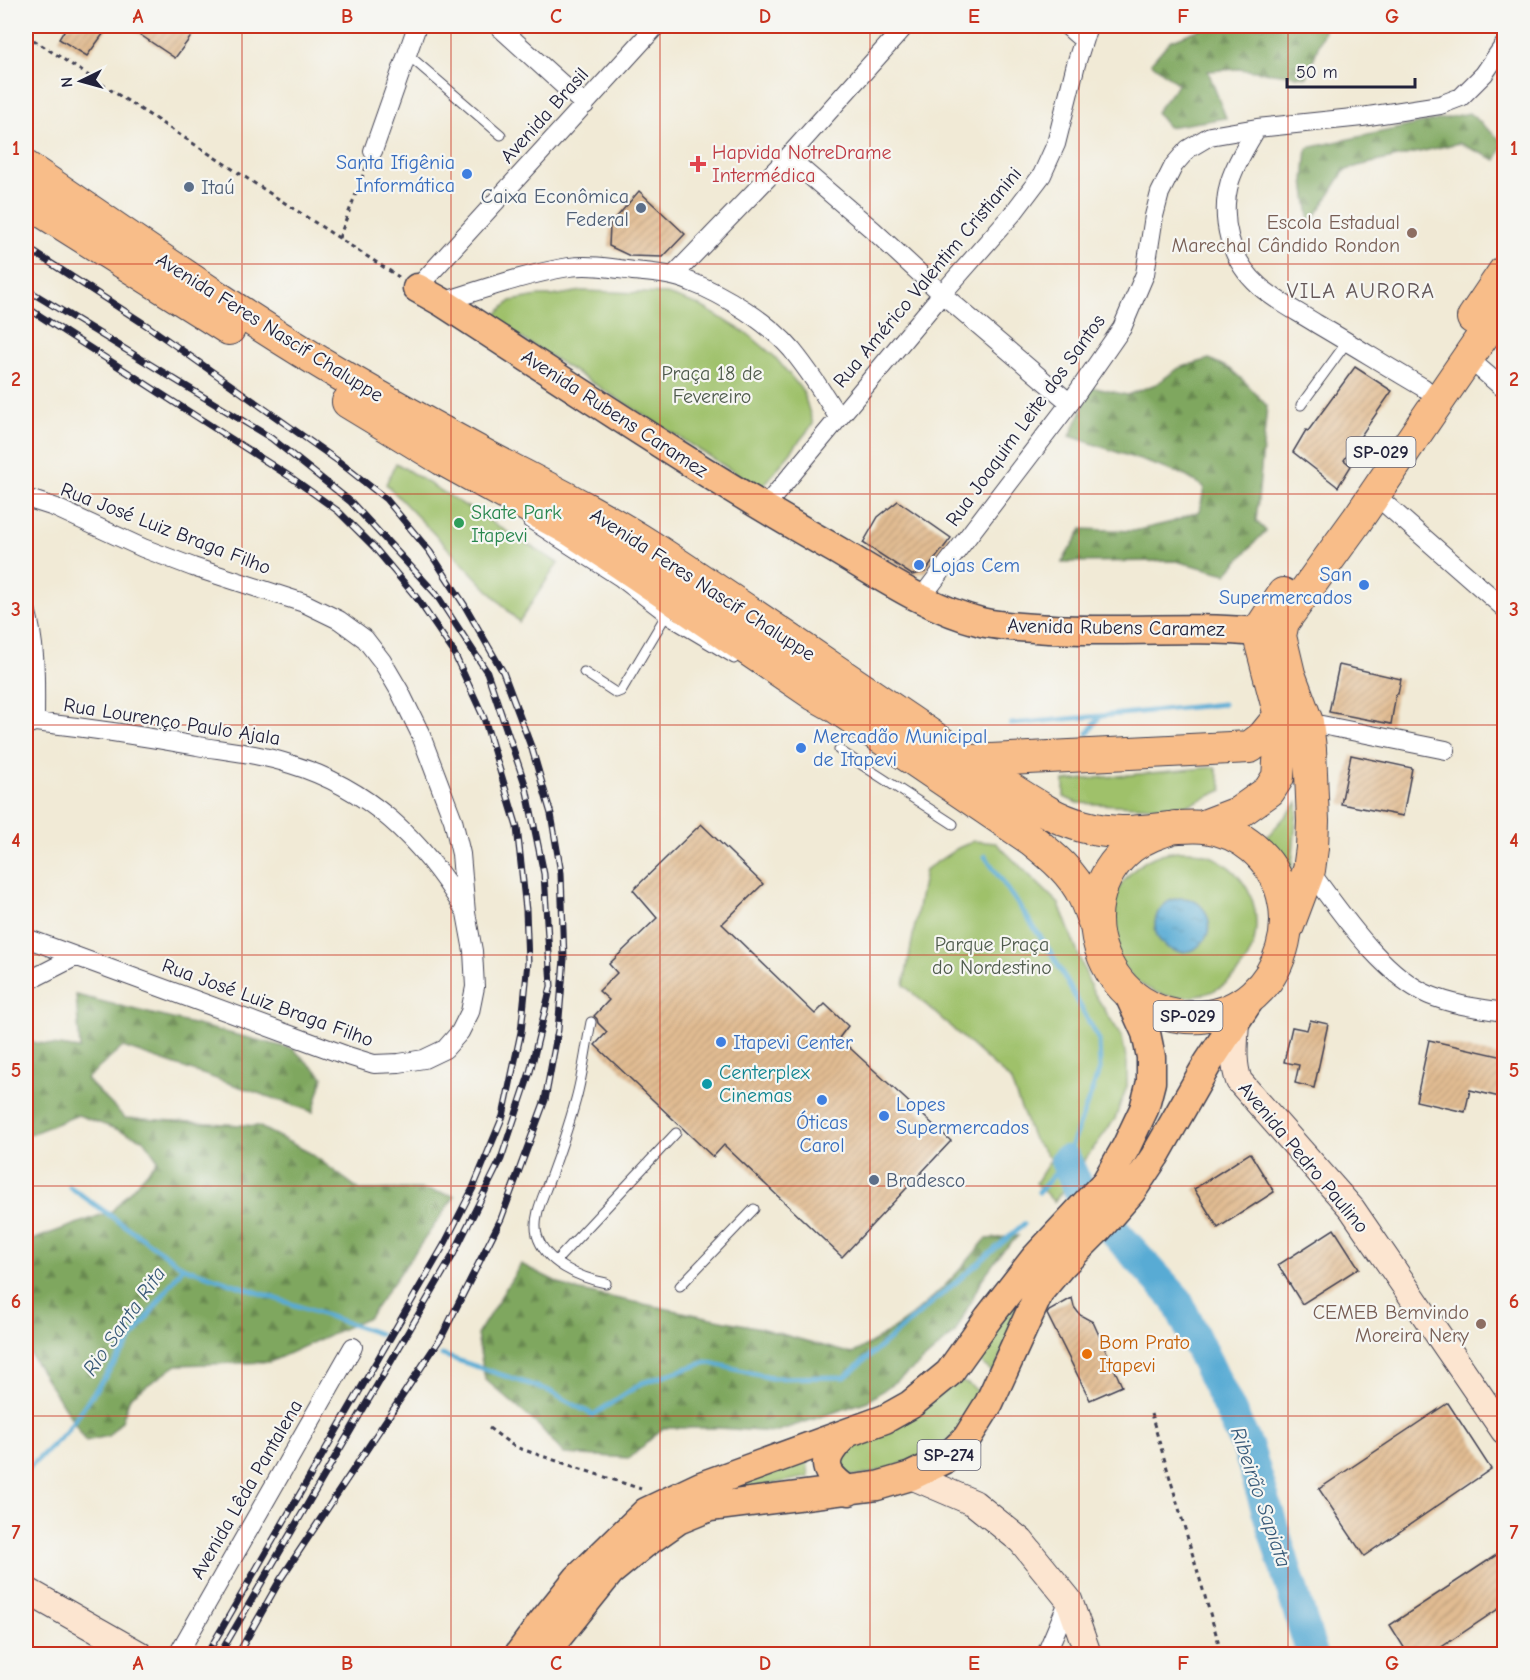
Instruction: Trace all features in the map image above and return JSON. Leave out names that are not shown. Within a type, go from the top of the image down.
[{"type":"highway","name":"Avenida Feres Nascif Chaluppe","points":[[26,167],[267,330],[415,416],[578,503],[648,545],[1051,813],[1076,825],[1121,832],[1189,826]]},
{"type":"highway","name":"Avenida Feres Nascif Chaluppe","points":[[26,201],[265,352],[442,459],[580,536],[995,814],[1046,851],[1070,874],[1083,895],[1095,924]]},
{"type":"highway","name":"SP-029","points":[[1269,634],[1424,388],[1504,272]]},
{"type":"highway","name":"SP-029","points":[[1269,634],[1283,622],[1357,520],[1504,305]]},
{"type":"highway","name":"SP-029","points":[[1269,634],[1289,674],[1293,719],[1310,750],[1313,821],[1309,870],[1287,930],[1281,954],[1270,977],[1253,995],[1230,1009],[1203,1017],[1176,1016],[1150,1008],[1128,993],[1110,972],[1099,947],[1095,924],[1100,894],[1111,870],[1128,849],[1150,835],[1238,813],[1269,791],[1278,777],[1280,748],[1293,719]]},
{"type":"highway","points":[[970,761],[1250,747],[1293,719]]},
{"type":"highway","name":"SP-029","points":[[1189,826],[1232,833],[1256,850],[1274,873],[1285,901],[1287,930]]},
{"type":"main road","name":"Avenida Rubens Caramez","points":[[417,288],[763,509],[921,598],[954,614],[982,622],[1071,630],[1229,629],[1269,634]]},
{"type":"main road","points":[[519,1654],[578,1578],[646,1512],[701,1486],[885,1419],[910,1405],[949,1373],[1035,1258],[1106,1182],[1144,1109],[1150,1082],[1151,1057],[1146,1033],[1128,993]]},
{"type":"main road","name":"SP-274","points":[[544,1654],[610,1572],[678,1520],[710,1507],[877,1486],[911,1476],[944,1460],[967,1438],[989,1403],[1040,1291],[1131,1192],[1155,1156],[1208,1063],[1253,995]]},
{"type":"main road","name":"Avenida Pedro Paulino","points":[[1236,1022],[1234,1055],[1239,1081],[1352,1209],[1504,1431]]},
{"type":"main road","points":[[949,1373],[962,1368],[973,1371],[982,1380],[987,1390],[989,1403]]},
{"type":"main road","points":[[847,1433],[828,1453],[827,1462],[829,1473],[834,1481],[849,1491]]},
{"type":"main road","points":[[911,1476],[974,1503],[1021,1541],[1069,1600],[1088,1654]]},
{"type":"main road","points":[[28,1597],[139,1654]]},
{"type":"street","points":[[373,151],[417,26]]},
{"type":"street","points":[[498,26],[585,105]]},
{"type":"street","name":"Avenida Brasil","points":[[417,288],[656,26]]},
{"type":"street","points":[[673,276],[788,157],[905,26]]},
{"type":"street","points":[[1067,26],[1085,33]]},
{"type":"street","name":"Rua Américo Valentim Cristianini","points":[[838,417],[1014,213],[1042,175],[1056,144],[1085,33]]},
{"type":"street","name":"Rua Joaquim Leite dos Santos","points":[[921,598],[1070,404],[1117,336],[1145,274],[1160,193],[1174,165],[1188,149],[1210,136],[1440,105],[1461,97],[1484,74],[1504,45]]},
{"type":"street","points":[[1257,128],[1239,158],[1230,182],[1226,210],[1230,243],[1241,266],[1260,287],[1284,304],[1424,388]]},
{"type":"street","points":[[788,157],[1070,404]]},
{"type":"street","points":[[442,302],[514,279],[571,267],[597,267],[673,276],[690,281],[764,323],[791,349],[814,378],[838,417],[763,509]]},
{"type":"street","points":[[1468,358],[1504,389]]},
{"type":"street","points":[[1374,494],[1504,608]]},
{"type":"street","name":"Rua José Luiz Braga Filho","points":[[26,498],[54,507],[134,544],[193,567],[304,603],[339,620],[365,639],[382,661],[399,690],[420,733],[453,820],[461,854],[475,987],[470,1012],[460,1032],[445,1049],[424,1059],[374,1064],[26,938]]},
{"type":"street","points":[[26,609],[32,629],[36,662],[30,723]]},
{"type":"street","points":[[1293,719],[1446,750]]},
{"type":"street","name":"Rua Lourenço Paulo Ajala","points":[[30,723],[132,734],[244,753],[289,764],[327,777],[361,796],[395,822],[446,880],[466,913]]},
{"type":"street","points":[[1309,870],[1352,927],[1395,974],[1427,994],[1464,1006],[1504,1012]]},
{"type":"street","points":[[26,982],[75,957]]},
{"type":"street","name":"Avenida Lêda Pantalena","points":[[178,1654],[353,1347]]},
{"type":"street","points":[[1046,1654],[1069,1600]]},
{"type":"lane","points":[[407,54],[501,135]]},
{"type":"lane","points":[[1301,405],[1347,342]]},
{"type":"lane","points":[[442,459],[470,486]]},
{"type":"lane","points":[[516,516],[618,581],[665,617],[744,664]]},
{"type":"lane","points":[[584,672],[616,693],[621,691],[665,617]]},
{"type":"lane","points":[[774,679],[815,695]]},
{"type":"lane","points":[[839,750],[953,824]]},
{"type":"lane","points":[[591,1022],[577,1097],[536,1220],[540,1242],[556,1261],[589,1280],[606,1283]]},
{"type":"lane","points":[[556,1261],[676,1133]]},
{"type":"lane","points":[[680,1286],[754,1209]]},
{"type":"path","points":[[26,35],[417,288]]},
{"type":"path","points":[[339,238],[373,151]]},
{"type":"path","points":[[1151,1414],[1222,1654]]},
{"type":"path","points":[[489,1428],[515,1447],[671,1499]]},
{"type":"green space","points":[[1208,26],[1322,26],[1325,28],[1307,77],[1238,69],[1208,71],[1226,118],[1168,127],[1156,112],[1178,84],[1151,63],[1170,41]]},
{"type":"green space","points":[[1469,113],[1504,143],[1496,160],[1459,143],[1358,166],[1344,171],[1310,225],[1304,181],[1307,148]]},
{"type":"green space","name":"Praça 18 de Fevereiro","points":[[582,291],[667,294],[699,305],[748,334],[775,357],[803,391],[813,424],[761,489],[491,319],[511,301]]},
{"type":"green space","points":[[1209,359],[1230,369],[1267,406],[1256,521],[1266,531],[1226,574],[1176,561],[1062,562],[1082,529],[1134,531],[1172,522],[1200,511],[1204,487],[1184,475],[1070,436],[1092,387],[1127,395],[1156,384],[1179,368]]},
{"type":"green space","name":"Skate Park Itapevi","points":[[396,463],[558,563],[519,622],[386,484]]},
{"type":"green space","points":[[1215,767],[1223,790],[1188,805],[1155,807],[1077,803],[1064,797],[1064,781]]},
{"type":"green space","points":[[1298,802],[1290,882],[1266,838]]},
{"type":"green space","name":"Parque Praça do Nordestino","points":[[974,841],[996,843],[1059,904],[1092,990],[1122,1037],[1127,1063],[1127,1086],[1115,1119],[1054,1202],[1036,1183],[1051,1159],[1033,1139],[1010,1080],[904,985],[925,870],[958,848]]},
{"type":"green space","points":[[1183,851],[1197,852],[1211,857],[1224,863],[1235,872],[1244,883],[1250,896],[1255,910],[1255,938],[1250,952],[1244,965],[1235,976],[1224,985],[1211,991],[1197,996],[1183,997],[1169,996],[1155,991],[1142,985],[1131,976],[1122,965],[1116,952],[1111,938],[1110,924],[1111,910],[1116,896],[1122,883],[1131,872],[1142,863],[1155,857],[1169,852]]},
{"type":"green space","points":[[76,995],[293,1049],[323,1077],[313,1112],[123,1047],[86,1079],[125,1118],[258,1126],[310,1153],[360,1190],[422,1189],[455,1196],[369,1317],[270,1362],[177,1365],[130,1397],[122,1421],[108,1436],[86,1441],[26,1348],[26,1242],[112,1211],[158,1160],[143,1139],[78,1115],[26,1136],[26,1041],[80,1049]]},
{"type":"green space","points":[[1018,1236],[1001,1253],[982,1279],[955,1333],[917,1366],[868,1401],[775,1432],[718,1428],[663,1428],[630,1458],[564,1454],[539,1426],[485,1379],[477,1335],[521,1264],[571,1289],[760,1328],[852,1354],[914,1314],[948,1283],[986,1239]]},
{"type":"green space","points":[[1036,1270],[994,1373],[971,1355]]},
{"type":"green space","points":[[958,1381],[978,1391],[980,1404],[954,1436],[926,1454],[894,1467],[859,1476],[840,1473],[836,1449]]},
{"type":"green space","points":[[807,1459],[809,1477],[705,1496]]},
{"type":"water","points":[[1177,898],[1187,898],[1197,902],[1205,910],[1209,925],[1205,940],[1197,948],[1187,952],[1177,952],[1167,948],[1159,940],[1155,930],[1155,920],[1159,910],[1167,902]]},
{"type":"building","points":[[67,26],[109,26],[87,56],[59,39]]},
{"type":"building","points":[[127,26],[199,26],[175,58]]},
{"type":"building","name":"Caixa Econômica Federal","points":[[639,191],[685,234],[663,257],[630,256],[609,246],[610,225]]},
{"type":"building","points":[[1355,367],[1392,391],[1344,460],[1351,466],[1338,487],[1293,452],[1306,430],[1308,431]]},
{"type":"building","points":[[898,501],[951,538],[925,572],[912,575],[863,543],[878,517]]},
{"type":"building","points":[[1339,665],[1401,679],[1391,724],[1329,712]]},
{"type":"building","points":[[1351,755],[1412,768],[1403,816],[1341,804]]},
{"type":"building","name":"Itapevi Center","points":[[701,824],[763,884],[722,924],[815,1014],[825,1004],[848,1026],[839,1038],[951,1141],[842,1257],[724,1145],[713,1157],[595,1045],[607,1032],[594,1016],[609,1000],[599,991],[617,973],[609,964],[657,918],[633,890]]},
{"type":"building","points":[[1310,1020],[1328,1024],[1314,1088],[1295,1083],[1299,1065],[1284,1062],[1292,1027],[1307,1030]]},
{"type":"building","points":[[1429,1040],[1504,1057],[1504,1098],[1470,1090],[1465,1112],[1416,1101]]},
{"type":"building","points":[[1250,1153],[1274,1192],[1218,1228],[1194,1189]]},
{"type":"building","points":[[1334,1229],[1359,1268],[1302,1304],[1278,1265]]},
{"type":"building","name":"Bom Prato Itapevi","points":[[1072,1298],[1074,1307],[1080,1315],[1093,1322],[1122,1386],[1090,1400],[1047,1314]]},
{"type":"building","points":[[1448,1403],[1491,1469],[1364,1556],[1319,1489]]},
{"type":"building","points":[[1504,1550],[1504,1605],[1431,1654],[1408,1654],[1390,1625]]},
{"type":"waterway","points":[[1088,733],[1100,716],[1223,704]]},
{"type":"waterway","points":[[1011,724],[1100,716]]},
{"type":"waterway","points":[[985,856],[1050,951],[1099,1040],[1100,1069],[1066,1161],[1039,1192]]},
{"type":"waterway","name":"Ribeirão Sapiata","points":[[1066,1161],[1081,1194]]},
{"type":"waterway","name":"Rio Santa Rita","points":[[26,1471],[65,1433],[183,1267],[70,1187]]},
{"type":"waterway","points":[[442,1355],[547,1390],[593,1415],[642,1383],[707,1362],[771,1378],[845,1377],[1024,1224]]},
{"type":"waterway","name":"Ribeirão Sapiata","points":[[1112,1229],[1176,1299],[1248,1448],[1312,1654]]},
{"type":"waterway","points":[[183,1267],[380,1334]]},
{"type":"railway","points":[[26,247],[149,327],[338,461],[386,499],[430,552],[465,606],[503,672],[532,749],[551,814],[561,873],[564,959],[558,1030],[545,1100],[501,1219],[442,1336],[280,1580],[238,1654]]},
{"type":"railway","points":[[26,289],[271,438],[351,502],[436,594],[487,672],[526,787],[544,874],[551,986],[530,1072],[501,1159],[452,1257],[220,1654]]},
{"type":"railway","points":[[26,307],[292,478],[338,511],[374,547],[416,597],[453,651],[484,718],[517,827],[526,910],[528,962],[521,1032],[503,1116],[473,1188],[444,1245],[207,1654]]},
{"type":"place","name":"Hapvida NotreDrame Intermédica","points":[[698,164]]},
{"type":"place","name":"Santa Ifigênia Informática","points":[[467,174]]},
{"type":"place","name":"Itaú","points":[[189,187]]},
{"type":"place","name":"Caixa Econômica Federal","points":[[641,208]]},
{"type":"place","name":"Escola Estadual Marechal Cândido Rondon","points":[[1412,233]]},
{"type":"place","name":"Skate Park Itapevi","points":[[459,523]]},
{"type":"place","name":"Lojas Cem","points":[[919,565]]},
{"type":"place","name":"San Supermercados","points":[[1364,585]]},
{"type":"place","name":"Mercadão Municipal de Itapevi","points":[[801,748]]},
{"type":"place","name":"Itapevi Center","points":[[721,1042]]},
{"type":"place","name":"Centerplex Cinemas","points":[[707,1084]]},
{"type":"place","name":"Óticas Carol","points":[[822,1100]]},
{"type":"place","name":"Lopes Supermercados","points":[[884,1116]]},
{"type":"place","name":"Bradesco","points":[[874,1180]]},
{"type":"place","name":"CEMEB Bemvindo Moreira Nery","points":[[1481,1324]]},
{"type":"place","name":"Bom Prato Itapevi","points":[[1087,1354]]},
{"type":"district","name":"VILA AURORA","points":[[1361,290]]}]
